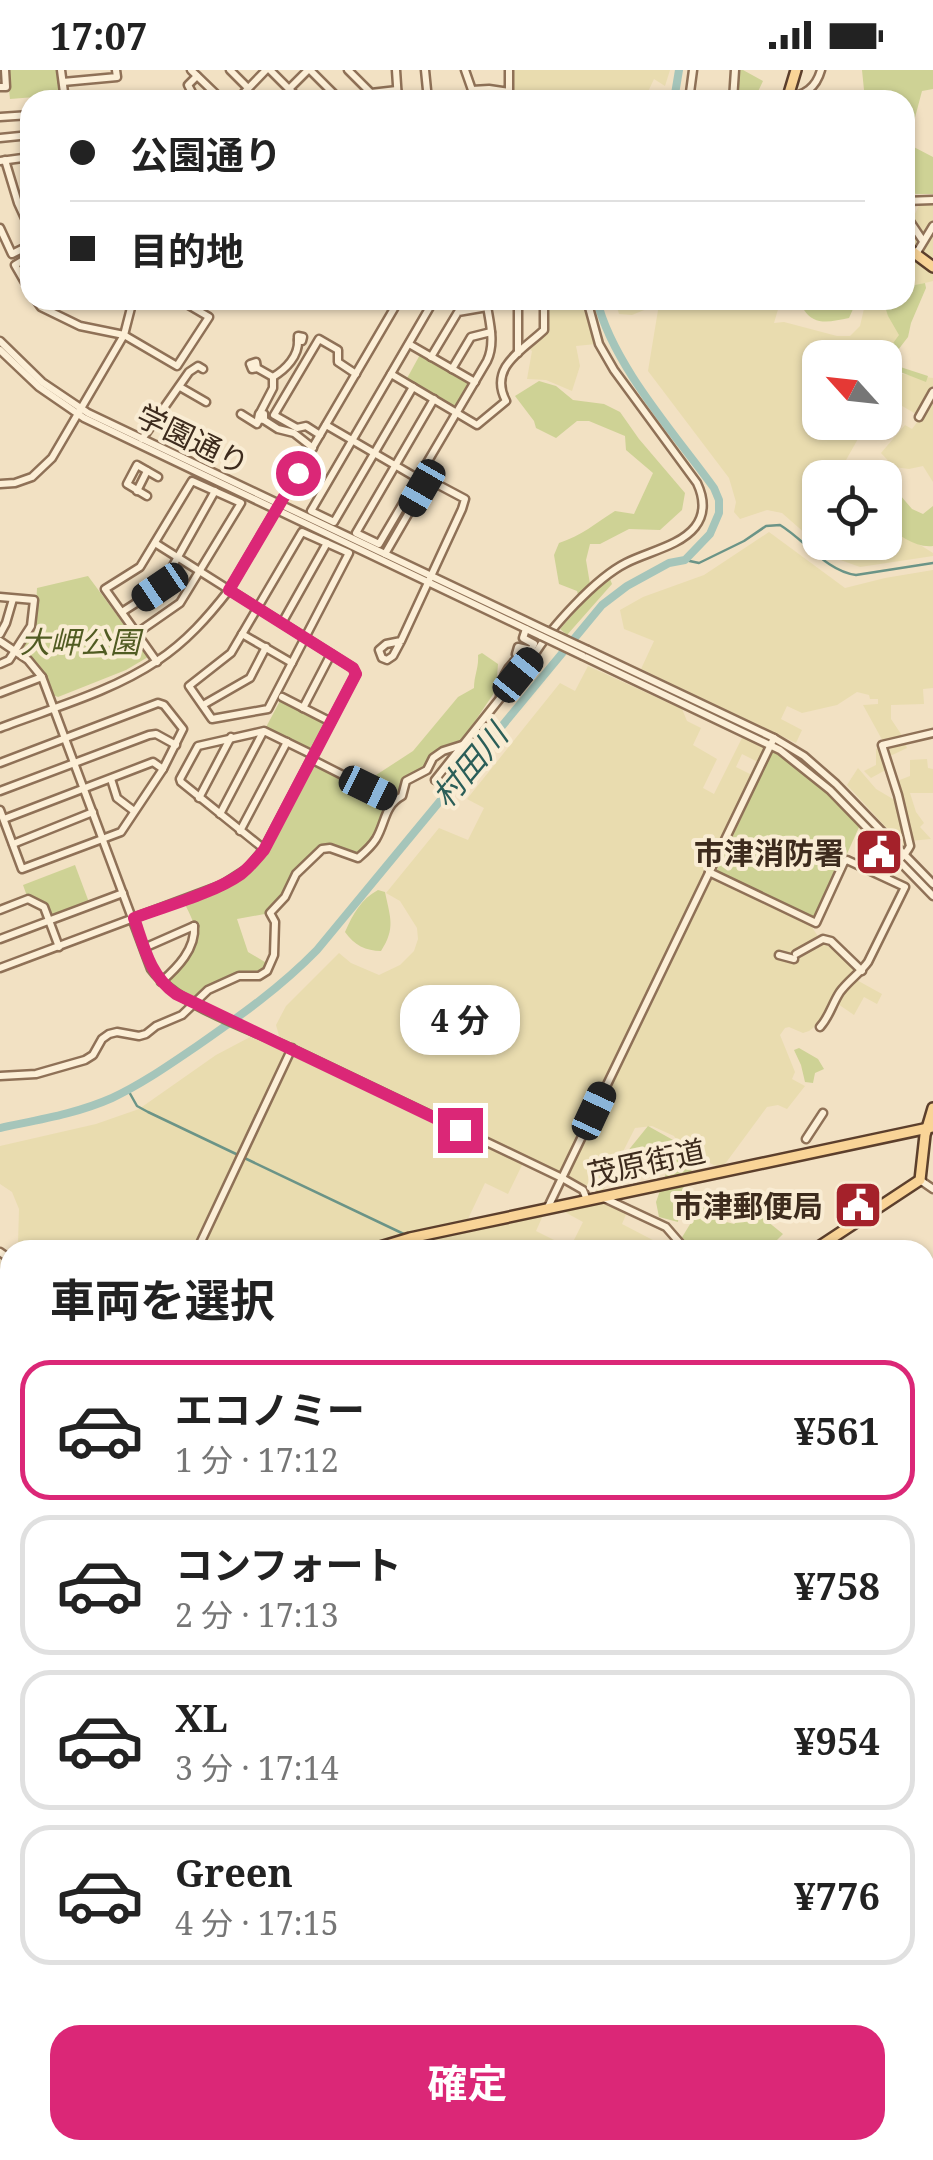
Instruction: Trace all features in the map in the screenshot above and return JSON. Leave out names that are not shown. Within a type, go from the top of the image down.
[{"type":"main road","points":[[916,254],[933,267]]},
{"type":"main road","points":[[829,1240],[920,1180],[933,1108]]},
{"type":"main road","name":"茂原街道","points":[[403,1240],[930,1127]]},
{"type":"street","points":[[0,87],[6,87],[5,70]]},
{"type":"street","points":[[62,70],[64,90]]},
{"type":"street","points":[[63,82],[92,75],[117,77],[116,70]]},
{"type":"street","points":[[230,70],[248,88],[268,70],[289,89],[309,70],[330,90]]},
{"type":"street","points":[[348,70],[368,90]]},
{"type":"street","points":[[396,70],[398,90]]},
{"type":"street","points":[[464,70],[472,90],[496,90]]},
{"type":"street","points":[[3,160],[20,208]]},
{"type":"street","points":[[915,225],[923,241]]},
{"type":"street","points":[[916,254],[933,226]]},
{"type":"street","points":[[0,228],[12,254],[20,250]]},
{"type":"street","points":[[49,310],[80,326],[124,335],[177,366],[208,317],[196,310]]},
{"type":"street","points":[[0,484],[32,477],[52,458],[124,335],[130,310]]},
{"type":"street","points":[[0,728],[125,680],[157,662],[202,624],[229,590],[393,310]]},
{"type":"street","points":[[413,387],[334,522],[311,511],[428,310]]},
{"type":"street","points":[[431,357],[458,312],[465,310]]},
{"type":"street","points":[[434,399],[356,533],[379,544],[492,350],[487,310]]},
{"type":"street","points":[[518,310],[518,352]]},
{"type":"street","points":[[391,374],[478,425],[506,401],[500,388],[502,372],[544,330],[544,310]]},
{"type":"street","points":[[435,780],[542,642],[576,605],[616,568],[687,535],[700,517],[704,503],[697,483],[605,357],[590,310]]},
{"type":"street","points":[[452,369],[471,337],[491,332]]},
{"type":"street","points":[[320,435],[306,426],[297,428],[274,414],[319,339],[338,350],[338,362],[356,374]]},
{"type":"street","points":[[273,377],[285,370],[298,348],[298,340]]},
{"type":"street","name":"学園通り","points":[[0,341],[80,412],[384,554],[526,629],[543,633]]},
{"type":"street","points":[[409,344],[475,382]]},
{"type":"street","name":"学園通り","points":[[0,350],[39,388],[80,412],[543,633]]},
{"type":"street","points":[[142,439],[194,368],[203,369]]},
{"type":"street","points":[[258,368],[273,377]]},
{"type":"street","points":[[241,414],[257,424],[273,388],[273,377]]},
{"type":"street","points":[[180,387],[206,402]]},
{"type":"street","points":[[919,418],[933,392]]},
{"type":"street","points":[[261,418],[278,430],[294,433],[313,448]]},
{"type":"street","points":[[326,425],[417,478]]},
{"type":"street","points":[[147,496],[136,490],[147,471],[158,477]]},
{"type":"street","points":[[137,632],[180,604],[241,503],[192,481],[140,568],[105,590],[157,662]]},
{"type":"street","points":[[384,554],[426,484],[433,482],[461,496],[465,503],[400,641]]},
{"type":"street","points":[[122,612],[160,587],[216,491]]},
{"type":"street","points":[[302,532],[349,553],[268,708],[212,720],[189,686],[231,653],[257,607],[302,532]]},
{"type":"street","points":[[0,968],[222,885],[241,874],[264,850],[356,674],[355,669],[155,543]]},
{"type":"street","points":[[282,624],[327,543]]},
{"type":"street","points":[[0,597],[34,600],[31,626],[9,660],[0,664]]},
{"type":"street","points":[[13,599],[0,638],[42,677],[152,969],[161,982],[192,1003],[562,1178],[584,1190],[587,1200]]},
{"type":"street","points":[[518,658],[518,647],[531,650],[534,646],[524,638],[526,629]]},
{"type":"street","points":[[543,633],[772,742],[876,831],[933,896]]},
{"type":"street","points":[[242,634],[292,663]]},
{"type":"street","points":[[203,705],[250,678],[266,647]]},
{"type":"street","points":[[303,708],[331,654]]},
{"type":"street","points":[[500,697],[508,666],[518,658],[533,657]]},
{"type":"street","points":[[0,692],[42,677]]},
{"type":"street","points":[[282,697],[331,722]]},
{"type":"street","points":[[0,763],[162,703],[184,729],[164,769],[121,832],[22,869],[0,810]]},
{"type":"street","points":[[264,850],[180,781],[198,746],[264,731],[394,801]]},
{"type":"street","points":[[219,814],[264,731]]},
{"type":"street","points":[[0,791],[156,734],[176,745]]},
{"type":"street","points":[[886,877],[910,846],[882,745],[933,734]]},
{"type":"street","points":[[200,798],[231,737]]},
{"type":"street","points":[[240,830],[287,742]]},
{"type":"street","points":[[548,1208],[772,742]]},
{"type":"street","points":[[0,1076],[36,1074],[85,1060],[110,1034],[146,1034],[182,1015],[208,990],[238,976],[267,972],[274,955],[275,922],[270,913],[285,897],[296,874],[322,848],[358,858],[376,840],[386,810],[402,796],[406,782],[427,770],[433,758],[443,751],[462,745]]},
{"type":"street","points":[[4,819],[154,762],[164,769]]},
{"type":"street","points":[[111,779],[118,798],[134,811]]},
{"type":"street","points":[[12,844],[92,812]]},
{"type":"street","points":[[901,857],[933,884]]},
{"type":"street","points":[[709,872],[816,924],[847,860],[905,887],[862,971],[840,991],[820,1027]]},
{"type":"street","points":[[0,938],[123,892]]},
{"type":"street","points":[[0,910],[28,899],[44,907],[59,947]]},
{"type":"street","points":[[144,948],[194,926],[195,936],[180,964],[161,982]]},
{"type":"street","points":[[779,955],[795,956],[822,939],[831,941],[862,971]]},
{"type":"street","points":[[202,1240],[292,1048]]},
{"type":"street","points":[[806,1139],[823,1113]]},
{"type":"street","points":[[920,1180],[933,1189]]},
{"type":"street","points":[[602,1197],[666,1227],[677,1240]]},
{"type":"shaded area","points":[[512,70],[670,70],[665,86],[654,79],[649,90],[514,90]]},
{"type":"shaded area","points":[[921,201],[933,202],[933,261],[915,248],[915,214]]},
{"type":"shaded area","points":[[915,261],[922,261],[933,270],[933,281],[915,286]]},
{"type":"shaded area","points":[[547,310],[589,310],[596,344],[576,346],[580,366],[572,391],[546,380],[527,379],[532,351],[527,347],[546,332]]},
{"type":"shaded area","points":[[618,310],[644,310],[632,315],[619,314]]},
{"type":"shaded area","points":[[658,310],[778,310],[774,323],[850,336],[860,326],[864,310],[893,310],[902,334],[898,340],[802,340],[802,440],[857,440],[846,460],[802,460],[802,531],[782,513],[767,510],[740,519],[734,512],[736,502],[729,478],[648,371]]},
{"type":"shaded area","points":[[902,374],[933,378],[933,482],[923,466],[902,468],[902,460],[888,460],[881,453],[892,440],[902,440],[905,425],[912,429],[921,417],[902,406]]},
{"type":"shaded area","points":[[769,532],[845,588],[933,570],[933,688],[923,689],[924,704],[891,705],[891,719],[907,748],[888,757],[891,767],[871,778],[864,771],[876,765],[876,749],[885,745],[863,705],[878,704],[878,699],[870,699],[869,695],[857,692],[837,705],[802,713],[787,706],[781,719],[802,730],[796,743],[641,669],[654,641],[624,629],[620,610],[643,597],[704,575]]},
{"type":"shaded area","points":[[902,534],[933,553],[933,556],[860,567],[840,560],[902,560]]},
{"type":"shaded area","points":[[588,666],[682,709],[687,721],[701,728],[693,745],[717,759],[703,788],[714,794],[743,736],[767,748],[760,763],[742,754],[736,767],[754,776],[707,873],[808,921],[821,941],[860,971],[853,978],[882,994],[877,1004],[864,997],[854,1015],[835,1002],[823,1020],[809,1031],[785,1028],[780,1035],[795,1072],[792,1079],[805,1086],[787,1109],[778,1105],[767,1107],[725,1164],[716,1166],[683,1150],[674,1136],[652,1126],[635,1128],[603,1191],[593,1191],[280,1039],[276,1025],[286,1006],[339,953],[379,975],[400,965],[414,951],[417,928],[400,901],[386,893],[439,828],[468,840],[484,808],[467,799],[560,683],[575,691]]},
{"type":"shaded area","points":[[927,759],[928,768],[933,769],[933,793],[910,793],[924,823],[920,827],[931,839],[910,841],[907,850],[847,785],[858,768],[876,789],[903,805],[897,781],[910,776],[910,760]]},
{"type":"shaded area","points":[[252,1036],[523,1163],[508,1194],[485,1183],[467,1221],[386,1240],[18,1240],[19,1209],[12,1192],[0,1184],[0,1146],[96,1124],[139,1109],[216,1055]]},
{"type":"shaded area","points":[[604,1201],[627,1212],[622,1224],[653,1240],[574,1240],[583,1222],[561,1210]]},
{"type":"shaded area","points":[[544,1213],[536,1231],[554,1240],[424,1240]]},
{"type":"green space","points":[[7,70],[58,70],[60,90],[20,90],[20,98],[10,99]]},
{"type":"green space","points":[[737,70],[763,81],[759,90],[737,90]]},
{"type":"green space","points":[[862,70],[933,70],[933,89],[922,91],[915,118],[915,90],[864,90]]},
{"type":"green space","points":[[915,148],[933,157],[933,194],[916,194]]},
{"type":"green space","points":[[925,283],[908,337],[902,345],[902,340],[895,340],[899,335],[886,310],[915,310],[915,285]]},
{"type":"green space","points":[[804,310],[853,310],[849,318],[824,322]]},
{"type":"green space","points":[[422,351],[475,382],[457,412],[405,382]]},
{"type":"green space","points":[[902,368],[928,376],[926,382],[902,373]]},
{"type":"green space","points":[[539,381],[556,386],[573,400],[604,404],[620,412],[685,493],[682,510],[660,530],[629,529],[600,544],[590,544],[586,560],[590,584],[598,588],[610,579],[612,584],[567,635],[560,629],[581,605],[577,591],[559,584],[554,555],[559,543],[615,511],[634,514],[653,473],[626,450],[625,436],[589,421],[577,421],[556,438],[536,428],[515,396]]},
{"type":"green space","points":[[902,497],[923,514],[933,506],[933,546],[902,536]]},
{"type":"green space","name":"大岬公園","points":[[88,576],[148,657],[58,697],[53,695],[41,670],[20,649],[35,629],[37,588]]},
{"type":"green space","points":[[482,653],[498,664],[496,690],[463,739],[435,753],[424,769],[405,779],[383,825],[358,858],[322,849],[270,913],[237,919],[248,952],[270,965],[259,976],[238,976],[192,1003],[161,982],[182,960],[194,939],[194,924],[183,900],[241,874],[264,849],[311,759],[366,786],[370,779],[413,751],[458,697],[474,688],[478,655]]},
{"type":"green space","points":[[282,697],[331,722],[313,755],[264,731]]},
{"type":"green space","points":[[773,750],[820,784],[860,825],[815,919],[716,872]]},
{"type":"green space","points":[[75,865],[90,905],[49,920],[44,907],[28,899],[23,885]]},
{"type":"green space","points":[[378,890],[385,892],[391,922],[381,951],[361,946],[345,932],[358,908]]},
{"type":"green space","points":[[799,1048],[818,1059],[824,1069],[815,1073],[813,1083],[805,1082],[794,1050]]},
{"type":"green space","points":[[648,1126],[673,1140],[694,1165],[680,1196],[678,1222],[659,1217],[656,1202],[670,1162],[653,1146],[627,1152]]},
{"type":"green space","points":[[713,1200],[719,1220],[734,1224],[752,1209],[783,1234],[777,1240],[682,1240],[698,1211]]},
{"type":"waterway","name":"村田川","points":[[676,90],[679,70]]},
{"type":"waterway","name":"村田川","points":[[0,1128],[70,1112],[123,1093],[275,989],[317,950],[602,605],[669,563],[685,560],[710,534],[719,513],[714,488],[630,373],[600,310]]},
{"type":"waterway","points":[[685,560],[699,563],[766,526],[780,525],[835,568],[856,575],[933,563]]},
{"type":"waterway","points":[[128,1090],[137,1106],[148,1112],[408,1236]]},
{"type":"place","name":"市津消防署","points":[[879,852]]},
{"type":"place","name":"市津郵便局","points":[[858,1205]]},
{"type":"route","points":[[298,473],[229,590],[355,669],[356,674],[264,850],[241,874],[222,885],[134,918],[152,969],[176,994],[460,1130]]}]
